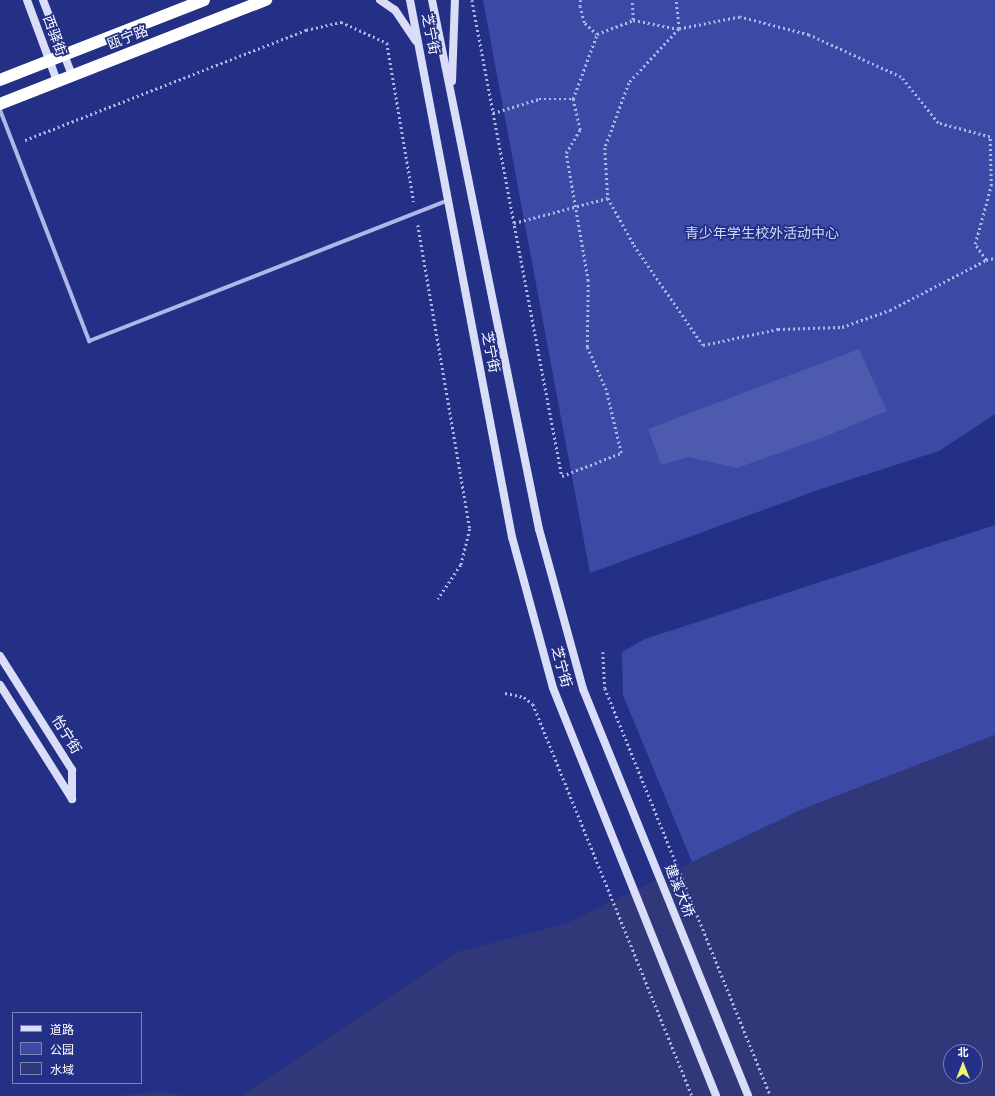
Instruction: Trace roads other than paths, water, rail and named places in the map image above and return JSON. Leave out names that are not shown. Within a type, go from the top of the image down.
[{"type":"highway","name":"瓯宁路","points":[[0,80],[204,0]]},
{"type":"highway","name":"瓯宁路","points":[[0,104],[266,0]]},
{"type":"main road","name":"西驿街","points":[[27,0],[57,81]]},
{"type":"main road","name":"西驿街","points":[[43,0],[72,75]]},
{"type":"main road","points":[[380,0],[395,10],[418,44]]},
{"type":"main road","name":"芝宁街","points":[[410,0],[512,537],[559,706],[716,1096]]},
{"type":"main road","name":"芝宁街","points":[[432,0],[539,529],[586,697]]},
{"type":"main road","points":[[451,96],[455,0]]},
{"type":"main road","name":"怡宁街","points":[[0,656],[72,770],[72,799],[0,685]]},
{"type":"main road","name":"建溪大桥","points":[[586,697],[748,1096]]},
{"type":"street","points":[[0,110],[89,341],[448,200]]},
{"type":"water","points":[[995,735],[995,1096],[242,1096],[457,952],[565,924],[803,809]]},
{"type":"water","points":[[158,1091],[185,1096],[117,1096]]},
{"type":"park label","name":"青少年学生校外活动中心","points":[[762,234]]}]
